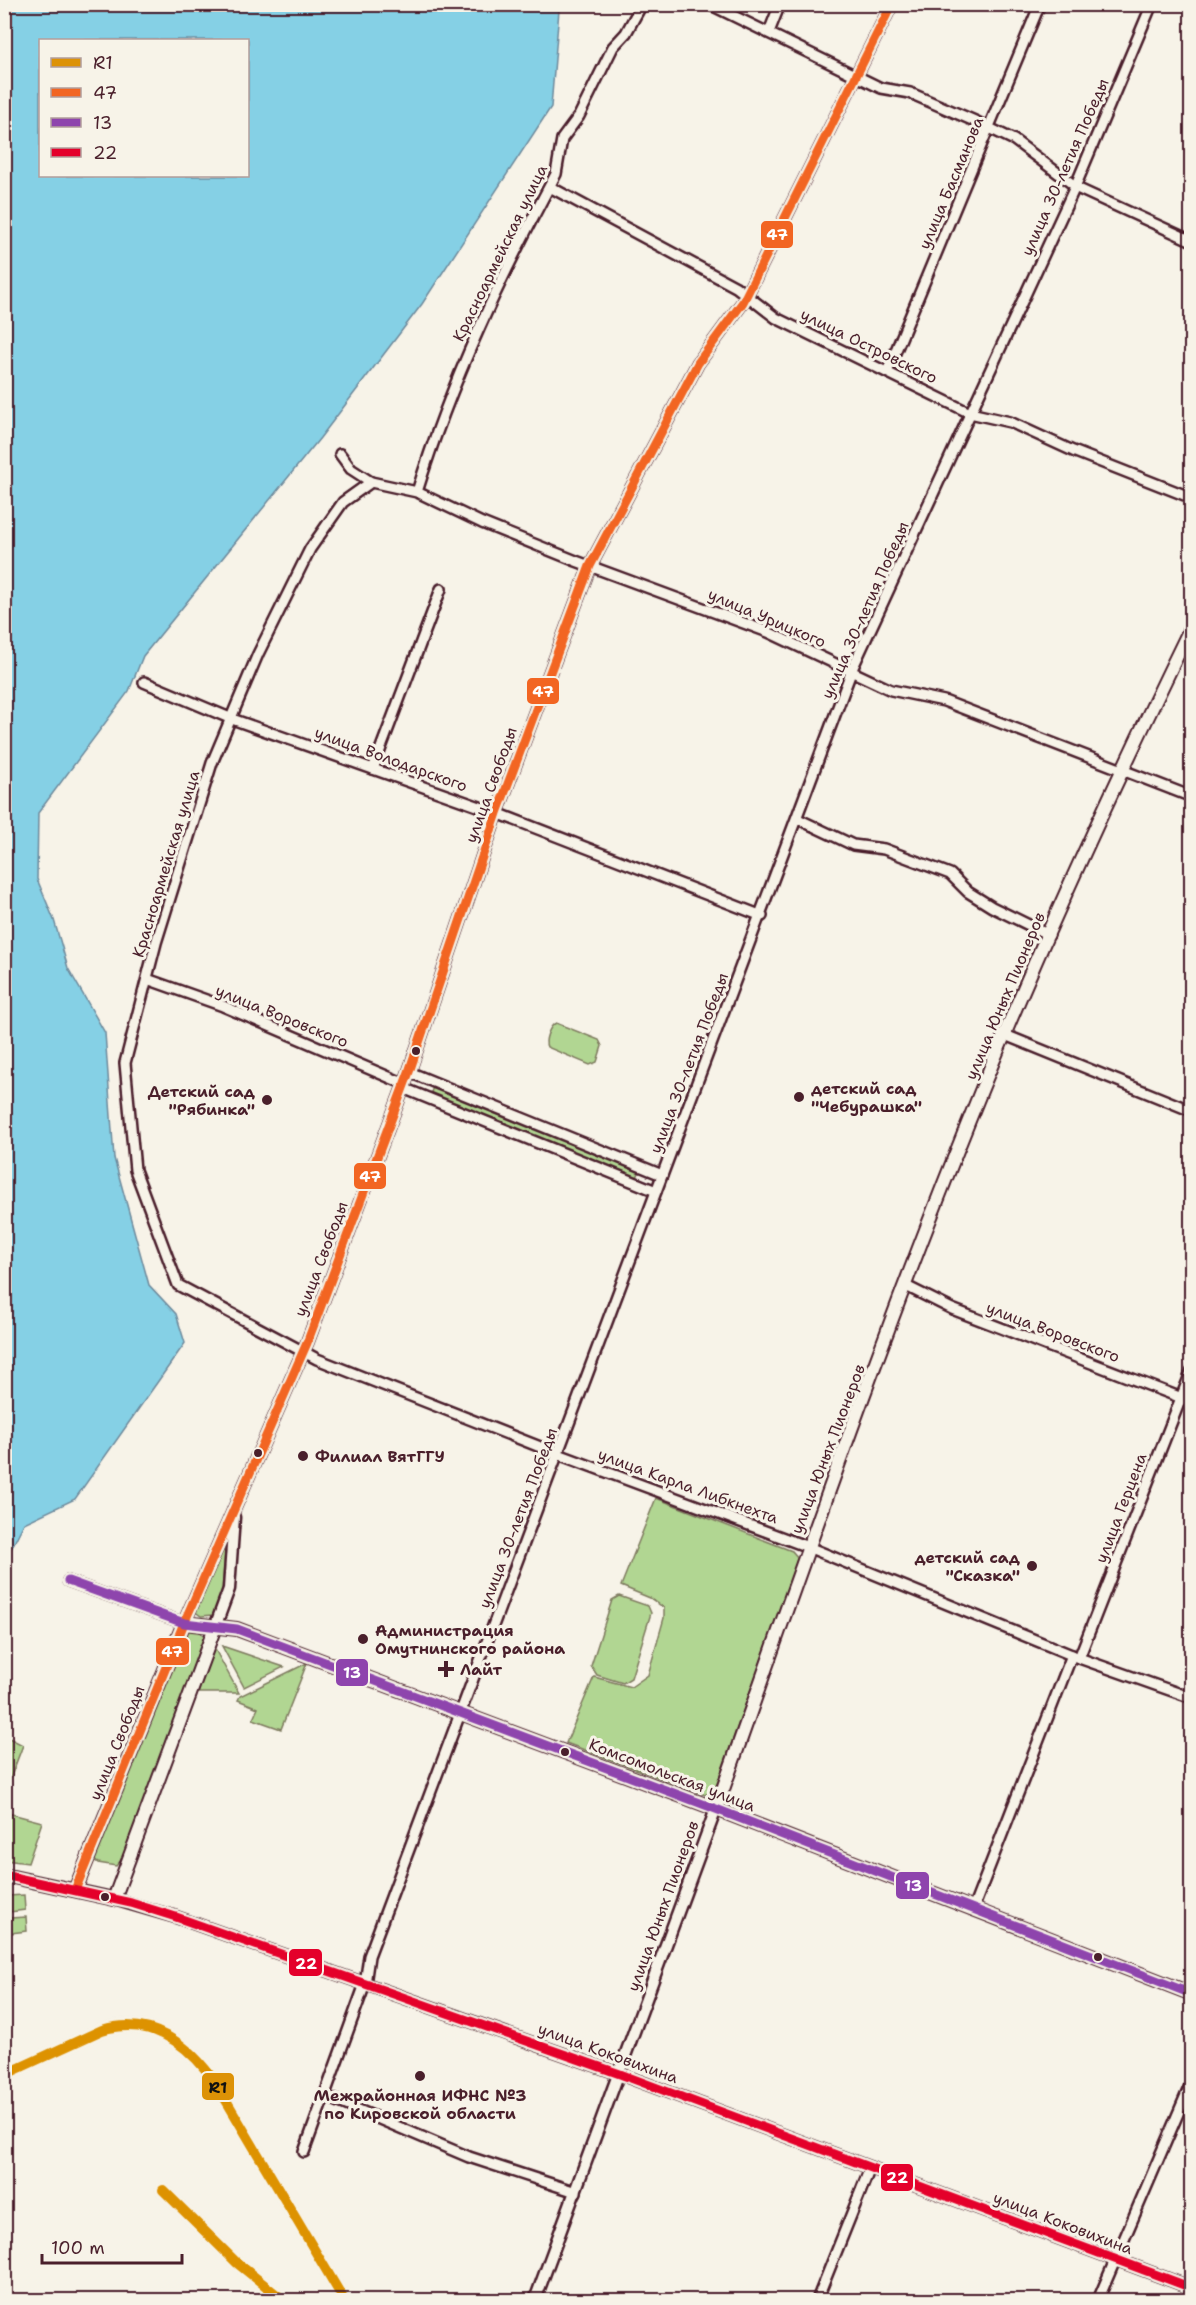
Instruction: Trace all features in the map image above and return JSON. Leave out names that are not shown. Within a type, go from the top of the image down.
[{"type":"main road","name":"улица Юных Пионеров","points":[[716,1809],[808,1547],[906,1286],[1005,1035],[1121,771],[1191,625]]},
{"type":"main road","name":"Комсомольская улица","points":[[184,1623],[237,1629],[716,1809],[1191,1994]]},
{"type":"main road","name":"улица Свободы","points":[[75,1890],[184,1623]]},
{"type":"main road","name":"улица Свободы","points":[[114,1899],[215,1627]]},
{"type":"main road","name":"улица Коковихина","points":[[4,1875],[114,1899]]},
{"type":"street","name":"Красноармейская улица","points":[[417,492],[461,370],[560,165],[564,135],[575,122],[613,47],[626,33],[642,4]]},
{"type":"street","points":[[709,4],[859,75],[885,90],[910,93],[991,128],[1014,140],[1075,187],[1191,241]]},
{"type":"street","points":[[769,32],[780,4]]},
{"type":"street","name":"улица Свободы","points":[[184,1623],[304,1352],[404,1086],[497,813],[590,566],[698,363],[747,295],[859,75],[892,4]]},
{"type":"street","name":"улица Басманова","points":[[887,372],[991,128],[1040,4]]},
{"type":"street","name":"улица 30-летия Победы","points":[[304,2152],[365,1984],[369,1956],[662,1175],[762,916],[852,670],[1075,187],[1152,4]]},
{"type":"street","name":"улица Островского","points":[[550,187],[747,295],[776,318],[970,413],[1010,422],[1073,451],[1191,498]]},
{"type":"street","name":"улица Урицкого","points":[[340,454],[351,469],[371,482],[417,492],[482,522],[590,566],[719,613],[852,670],[901,694],[944,701],[1191,797]]},
{"type":"street","name":"Красноармейская улица","points":[[180,1288],[137,1177],[130,1136],[125,1063],[156,943],[212,764],[258,654],[310,549],[343,502],[371,482]]},
{"type":"street","points":[[373,769],[441,589]]},
{"type":"street","name":"улица Володарского","points":[[144,682],[232,719],[497,813],[762,916]]},
{"type":"street","points":[[798,819],[854,844],[884,849],[950,874],[968,892],[992,907],[1049,935]]},
{"type":"street","name":"улица Воровского","points":[[147,979],[264,1023],[404,1086],[656,1191]]},
{"type":"street","points":[[1005,1035],[1191,1111]]},
{"type":"street","points":[[409,1072],[662,1175]]},
{"type":"street","name":"улица Воровского","points":[[906,1286],[952,1309],[1191,1402]]},
{"type":"street","name":"улица Карла Либкнехта","points":[[180,1288],[304,1352],[558,1454],[808,1547],[1076,1657],[1191,1698]]},
{"type":"street","name":"улица Герцена","points":[[973,1909],[1191,1370]]},
{"type":"street","name":"улица Свободы","points":[[215,1627],[229,1589],[234,1511]]},
{"type":"street","name":"Комсомольская улица","points":[[68,1581],[184,1623]]},
{"type":"street","name":"улица Юных Пионеров","points":[[535,2301],[716,1809]]},
{"type":"street","name":"улица Коковихина","points":[[114,1899],[176,1917],[620,2074],[1191,2288]]},
{"type":"street","points":[[1098,2301],[1191,2081]]},
{"type":"street","points":[[323,2095],[469,2157],[576,2192]]},
{"type":"street","points":[[817,2301],[870,2168]]},
{"type":"green space","points":[[556,1023],[599,1040],[602,1046],[597,1062],[590,1065],[547,1047],[548,1034]]},
{"type":"green space","points":[[433,1087],[640,1171],[636,1179],[430,1095]]},
{"type":"green space","points":[[656,1498],[792,1551],[798,1558],[715,1789],[705,1795],[566,1743],[594,1677],[631,1687],[648,1675],[664,1618],[664,1608],[650,1598],[621,1586]]},
{"type":"green space","points":[[223,1549],[225,1553],[222,1591],[213,1615],[201,1616],[194,1611]]},
{"type":"green space","points":[[619,1596],[648,1606],[651,1613],[631,1678],[623,1683],[597,1675],[591,1666],[612,1600]]},
{"type":"green space","points":[[185,1628],[198,1631],[206,1637],[123,1858],[116,1866],[98,1863],[93,1859]]},
{"type":"green space","points":[[212,1644],[239,1693],[194,1693]]},
{"type":"green space","points":[[222,1646],[284,1667],[244,1687]]},
{"type":"green space","points":[[307,1663],[281,1729],[253,1719],[258,1708],[238,1700],[240,1696]]},
{"type":"green space","points":[[5,1736],[23,1745],[5,1792]]},
{"type":"green space","points":[[4,1812],[42,1822],[28,1863],[5,1860]]},
{"type":"green space","points":[[24,1895],[25,1910],[10,1912],[8,1896]]},
{"type":"green space","points":[[26,1917],[27,1931],[11,1933],[10,1918]]},
{"type":"water","points":[[5,4],[559,4],[551,107],[422,304],[320,438],[143,656],[129,691],[38,813],[37,879],[54,920],[68,968],[105,1033],[114,1158],[149,1285],[176,1314],[185,1343],[75,1499],[24,1523],[5,1561]]},
{"type":"transit line","name":"47","points":[[75,1890],[184,1623],[307,1343],[409,1072],[497,813],[590,566],[698,363],[743,302],[892,4]]},
{"type":"transit line","name":"13","points":[[68,1581],[184,1623],[237,1629],[716,1809],[1192,1994]]},
{"type":"transit line","name":"22","points":[[4,1875],[131,1903],[176,1917],[620,2074],[1192,2288]]},
{"type":"transit line","name":"R1","points":[[4,2075],[102,2030],[120,2026],[153,2030],[182,2046],[195,2057],[217,2085],[344,2300]]},
{"type":"transit line","name":"R1","points":[[163,2190],[236,2262],[283,2300]]},
{"type":"place","name":"детский сад \"Чебурашка\"","points":[[799,1097]]},
{"type":"place","name":"Детский сад \"Рябинка\"","points":[[267,1100]]},
{"type":"place","name":"Филиал ВятГГУ","points":[[303,1456]]},
{"type":"place","name":"детский сад \"Сказка\"","points":[[1032,1566]]},
{"type":"place","name":"Администрация Омутнинского района","points":[[363,1639]]},
{"type":"place","name":"Лайт","points":[[446,1669]]},
{"type":"place","name":"Межрайонная ИФНС №3 по Кировской области","points":[[420,2076]]}]
